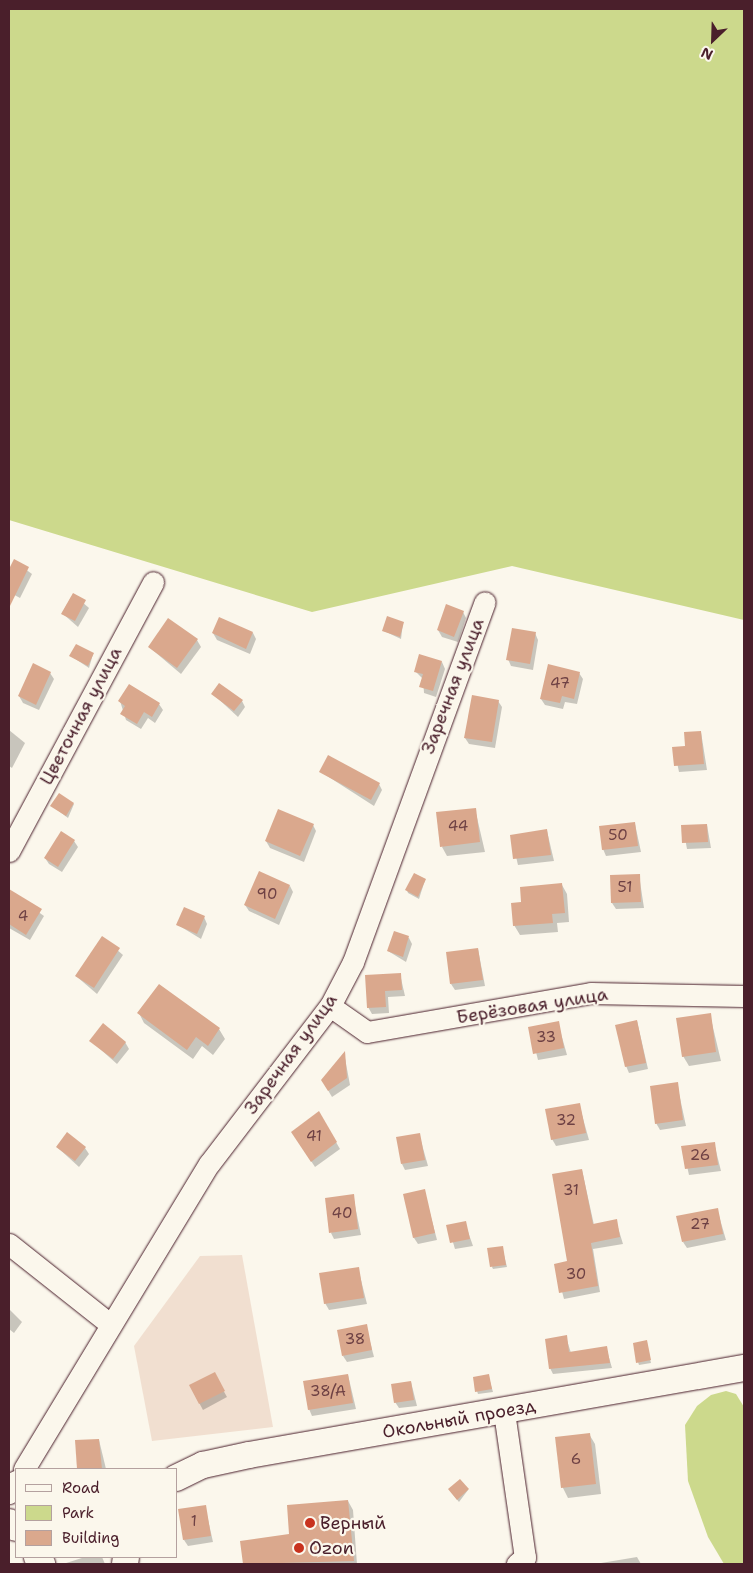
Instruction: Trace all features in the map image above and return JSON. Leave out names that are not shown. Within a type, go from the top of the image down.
[{"type":"street","name":"Цветочная улица","points":[[9,851],[153,582]]},
{"type":"street","name":"Заречная улица","points":[[25,1468],[110,1324],[209,1164],[330,1006],[374,910],[441,714],[485,602]]},
{"type":"street","name":"Берёзовая улица","points":[[330,1006],[368,1032],[591,993],[744,996]]},
{"type":"street","points":[[9,1244],[110,1324]]},
{"type":"street","name":"Окольный проезд","points":[[178,1477],[203,1465],[249,1455],[504,1412],[744,1368]]},
{"type":"street","points":[[504,1412],[525,1556],[517,1564]]},
{"type":"shaded area","points":[[242,1255],[273,1427],[152,1441],[134,1346],[200,1256]]},
{"type":"green space","points":[[9,9],[744,9],[744,620],[512,566],[312,612],[9,520]]},
{"type":"green space","points":[[726,1391],[736,1394],[744,1407],[744,1564],[724,1564],[708,1537],[688,1481],[685,1425],[697,1406],[711,1395]]},
{"type":"building","points":[[14,559],[29,567],[9,608],[9,569]]},
{"type":"building","points":[[73,593],[86,600],[75,621],[61,614]]},
{"type":"building","points":[[446,604],[464,611],[454,637],[437,630]]},
{"type":"building","points":[[387,616],[404,622],[400,637],[382,631]]},
{"type":"building","points":[[219,617],[253,632],[246,649],[212,633]]},
{"type":"building","points":[[168,618],[198,639],[177,668],[148,647]]},
{"type":"building","points":[[512,628],[536,632],[530,664],[506,660]]},
{"type":"building","points":[[76,644],[94,653],[88,666],[69,656]]},
{"type":"building","points":[[419,654],[442,661],[433,691],[419,687],[423,674],[414,672]]},
{"type":"building","points":[[33,663],[51,672],[36,705],[18,696]]},
{"type":"building","points":[[548,664],[580,672],[574,699],[562,696],[560,703],[540,699]]},
{"type":"building","points":[[219,683],[243,700],[234,711],[211,694]]},
{"type":"building","points":[[129,684],[160,703],[152,717],[144,712],[137,724],[120,714],[125,706],[118,701]]},
{"type":"building","points":[[472,695],[499,700],[492,742],[464,738]]},
{"type":"building","points":[[701,731],[704,764],[674,766],[672,747],[685,746],[684,732]]},
{"type":"building","points":[[328,755],[380,783],[371,800],[319,772]]},
{"type":"building","points":[[59,793],[74,803],[66,816],[50,806]]},
{"type":"building","points":[[476,808],[480,842],[440,847],[436,812]]},
{"type":"building","points":[[278,809],[314,824],[300,856],[265,841]]},
{"type":"building","points":[[635,822],[638,846],[602,850],[599,826]]},
{"type":"building","points":[[707,824],[708,842],[682,843],[681,825]]},
{"type":"building","points":[[547,829],[551,855],[513,859],[510,835]]},
{"type":"building","points":[[61,831],[75,840],[58,867],[44,858]]},
{"type":"building","points":[[259,871],[290,885],[275,919],[244,905]]},
{"type":"building","points":[[414,873],[426,879],[418,897],[405,890]]},
{"type":"building","points":[[640,874],[641,902],[611,903],[610,875]]},
{"type":"building","points":[[562,883],[565,913],[552,914],[553,923],[513,926],[511,903],[521,902],[520,887]]},
{"type":"building","points":[[9,889],[42,909],[26,935],[9,924]]},
{"type":"building","points":[[184,907],[205,916],[197,934],[176,925]]},
{"type":"building","points":[[394,931],[409,936],[403,957],[387,951]]},
{"type":"building","points":[[102,936],[120,948],[94,988],[75,976]]},
{"type":"building","points":[[478,948],[483,980],[450,984],[446,952]]},
{"type":"building","points":[[401,973],[402,990],[385,991],[386,1007],[367,1008],[365,975]]},
{"type":"building","points":[[159,984],[220,1028],[208,1046],[196,1037],[187,1050],[137,1013]]},
{"type":"building","points":[[711,1013],[716,1052],[682,1057],[676,1018]]},
{"type":"building","points":[[637,1020],[646,1063],[625,1067],[615,1025]]},
{"type":"building","points":[[559,1021],[564,1048],[533,1054],[528,1027]]},
{"type":"building","points":[[103,1023],[126,1042],[113,1059],[89,1041]]},
{"type":"building","points":[[345,1051],[347,1078],[328,1091],[321,1080]]},
{"type":"building","points":[[678,1082],[683,1120],[655,1124],[650,1086]]},
{"type":"building","points":[[580,1103],[586,1133],[551,1140],[545,1109]]},
{"type":"building","points":[[319,1111],[337,1142],[311,1162],[291,1132]]},
{"type":"building","points":[[67,1132],[86,1147],[75,1161],[56,1147]]},
{"type":"building","points":[[420,1133],[425,1160],[401,1164],[396,1137]]},
{"type":"building","points":[[715,1142],[718,1165],[685,1169],[681,1146]]},
{"type":"building","points":[[582,1169],[593,1224],[617,1219],[620,1237],[591,1243],[598,1286],[559,1293],[554,1264],[567,1261],[552,1174]]},
{"type":"building","points":[[425,1189],[435,1233],[413,1238],[403,1194]]},
{"type":"building","points":[[354,1194],[358,1229],[329,1233],[325,1198]]},
{"type":"building","points":[[718,1208],[723,1234],[682,1242],[676,1216]]},
{"type":"building","points":[[466,1221],[470,1239],[450,1243],[446,1225]]},
{"type":"building","points":[[503,1246],[506,1265],[490,1267],[487,1248]]},
{"type":"building","points":[[359,1267],[364,1298],[324,1304],[319,1273]]},
{"type":"building","points":[[367,1324],[372,1350],[342,1356],[337,1330]]},
{"type":"building","points":[[567,1335],[569,1352],[607,1346],[610,1363],[549,1369],[545,1339]]},
{"type":"building","points":[[647,1340],[651,1360],[636,1363],[633,1343]]},
{"type":"building","points":[[215,1372],[225,1391],[199,1404],[189,1385]]},
{"type":"building","points":[[348,1374],[353,1403],[308,1410],[303,1381]]},
{"type":"building","points":[[489,1374],[492,1389],[475,1392],[473,1377]]},
{"type":"building","points":[[411,1381],[414,1400],[394,1403],[391,1384]]},
{"type":"building","points":[[590,1433],[596,1484],[561,1488],[555,1437]]},
{"type":"building","points":[[99,1439],[102,1468],[77,1468],[75,1440]]},
{"type":"building","points":[[460,1479],[469,1489],[457,1500],[448,1489]]},
{"type":"building","points":[[348,1500],[354,1561],[243,1564],[240,1541],[289,1534],[287,1505]]},
{"type":"building","points":[[206,1505],[211,1536],[183,1540],[178,1509]]},
{"type":"place","name":"Верный","points":[[310,1523]]},
{"type":"place","name":"Ozon","points":[[299,1548]]}]
